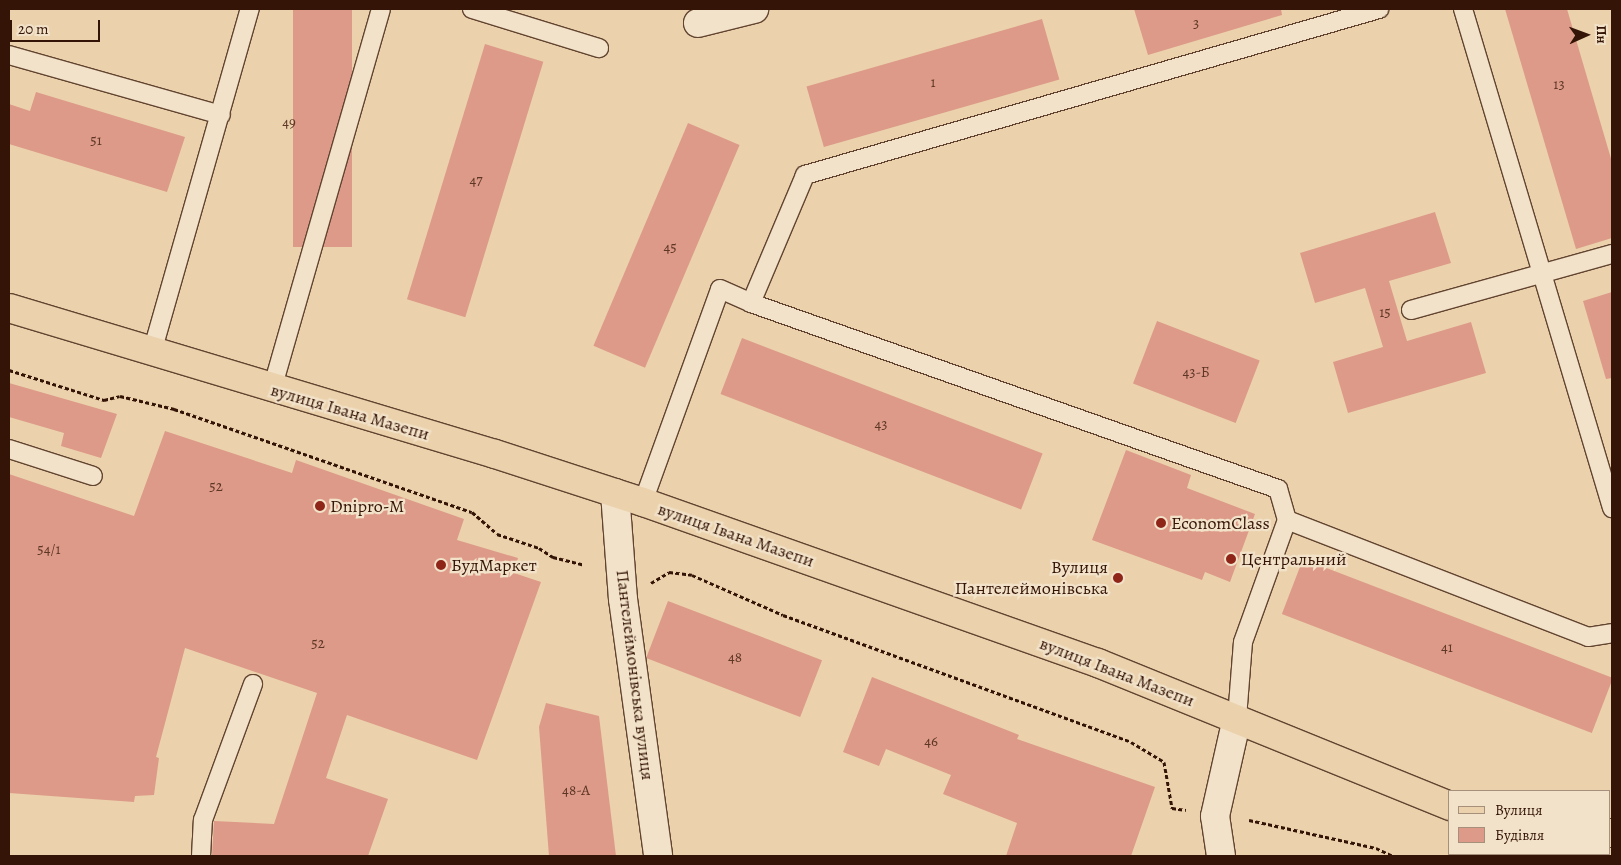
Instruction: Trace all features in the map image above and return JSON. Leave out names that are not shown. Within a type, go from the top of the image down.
[{"type":"main road","name":"вулиця Івана Мазепи","points":[[9,308],[642,502],[1098,663],[1237,718],[1448,806]]},
{"type":"street","points":[[698,23],[754,9]]},
{"type":"street","name":"Пантелеймонівська вулиця","points":[[615,493],[623,599],[658,856]]},
{"type":"street","points":[[1221,856],[1215,816],[1237,718]]},
{"type":"lane","points":[[152,352],[250,9]]},
{"type":"lane","points":[[272,389],[381,9]]},
{"type":"lane","points":[[472,9],[599,48]]},
{"type":"lane","points":[[752,303],[805,175],[1379,9]]},
{"type":"lane","points":[[1463,9],[1612,508]]},
{"type":"lane","points":[[9,55],[221,115]]},
{"type":"lane","points":[[1411,310],[1612,254]]},
{"type":"lane","points":[[642,502],[720,289],[752,303],[1278,490],[1287,520],[1243,642],[1237,718]]},
{"type":"lane","points":[[9,448],[93,476]]},
{"type":"lane","points":[[1287,520],[1588,637],[1612,633]]},
{"type":"lane","points":[[201,856],[203,820],[253,684]]},
{"type":"path","points":[[9,370],[104,400],[120,396],[183,412],[472,512],[497,534],[539,548],[553,557],[584,565]]},
{"type":"path","points":[[648,585],[669,572],[692,575],[783,615],[1131,742],[1164,762],[1172,808],[1192,811]]},
{"type":"path","points":[[1250,820],[1376,848],[1393,856]]},
{"type":"building","points":[[293,9],[352,9],[352,247],[293,247]]},
{"type":"building","points":[[1134,9],[1281,9],[1282,15],[1148,55]]},
{"type":"building","points":[[1505,9],[1567,9],[1612,162],[1612,238],[1576,249]]},
{"type":"building","points":[[1042,19],[1059,80],[824,147],[806,87]]},
{"type":"building","points":[[485,44],[543,62],[465,317],[407,299]]},
{"type":"building","points":[[36,92],[185,137],[167,192],[9,144],[9,104],[30,111]]},
{"type":"building","points":[[688,123],[740,145],[645,368],[593,346]]},
{"type":"building","points":[[1435,212],[1451,263],[1389,281],[1407,341],[1471,322],[1486,373],[1348,413],[1333,362],[1383,347],[1365,288],[1315,303],[1300,253]]},
{"type":"building","points":[[1612,292],[1612,378],[1606,379],[1583,301]]},
{"type":"building","points":[[1157,321],[1260,360],[1236,423],[1133,384]]},
{"type":"building","points":[[742,338],[1043,453],[1021,509],[720,394]]},
{"type":"building","points":[[9,383],[117,414],[101,458],[61,446],[64,433],[9,417]]},
{"type":"building","points":[[165,431],[292,473],[296,460],[464,519],[457,540],[518,558],[514,573],[541,582],[477,760],[347,715],[326,778],[388,799],[368,856],[212,856],[214,821],[274,824],[317,693],[185,648],[156,757],[159,758],[154,795],[135,796],[134,802],[9,793],[9,474],[134,516]]},
{"type":"building","name":"EconomClass","points":[[1126,450],[1191,475],[1187,488],[1255,514],[1230,582],[1205,572],[1202,580],[1092,540]]},
{"type":"building","points":[[1303,559],[1612,678],[1592,733],[1282,614]]},
{"type":"building","points":[[668,601],[822,660],[800,717],[646,658]]},
{"type":"building","points":[[872,677],[1019,735],[1017,739],[1155,787],[1131,856],[1006,856],[1017,823],[943,794],[951,775],[886,749],[879,766],[843,752]]},
{"type":"building","points":[[546,703],[599,716],[616,856],[549,856],[539,727]]},
{"type":"place","name":"Dnipro-M","points":[[320,506]]},
{"type":"place","name":"EconomClass","points":[[1161,523]]},
{"type":"place","name":"Центральний","points":[[1231,559]]},
{"type":"place","name":"БудМаркет","points":[[441,565]]},
{"type":"place","name":"Вулиця Пантелеймонівська","points":[[1118,578]]}]
